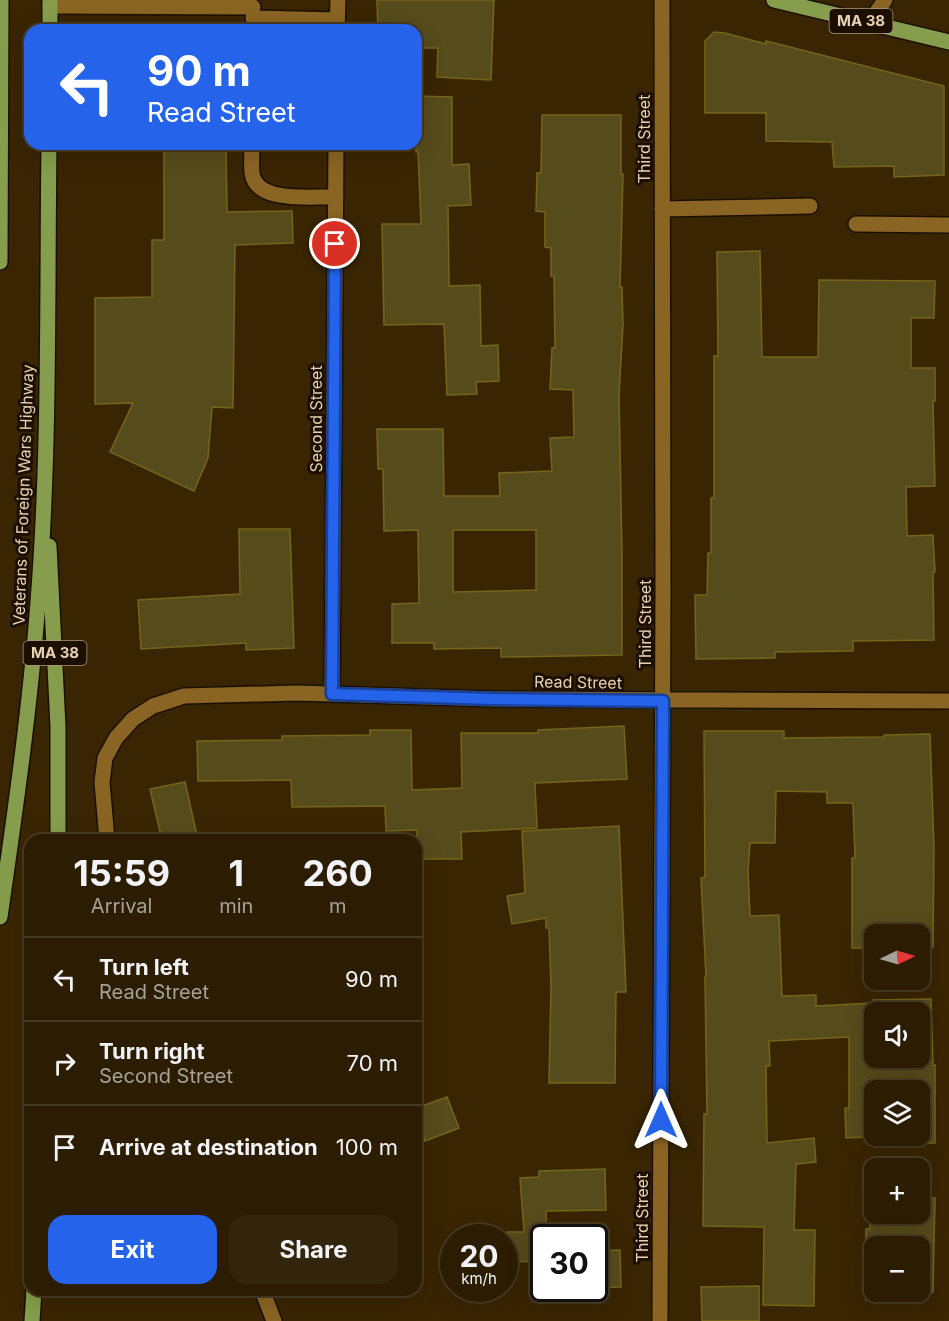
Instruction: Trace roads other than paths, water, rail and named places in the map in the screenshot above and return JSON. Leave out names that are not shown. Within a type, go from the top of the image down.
[{"type":"main road","points":[[0,262],[1,0]]},
{"type":"main road","name":"MA 38","points":[[774,0],[949,42]]},
{"type":"main road","points":[[50,3],[50,24]]},
{"type":"main road","name":"Veterans of Foreign Wars Highway","points":[[0,917],[38,601],[45,466],[49,150]]},
{"type":"main road","name":"MA 38","points":[[45,466],[58,727],[58,834]]},
{"type":"main road","points":[[33,1321],[34,1296]]},
{"type":"street","points":[[337,24],[338,0]]},
{"type":"street","name":"Third Street","points":[[660,1321],[663,701],[662,0]]},
{"type":"street","points":[[869,23],[885,0]]},
{"type":"street","points":[[50,3],[253,14],[329,24]]},
{"type":"street","points":[[252,150],[252,174],[258,187],[274,195],[336,197]]},
{"type":"street","name":"Second Street","points":[[332,694],[336,150]]},
{"type":"street","points":[[662,209],[810,206]]},
{"type":"street","points":[[856,224],[949,225]]},
{"type":"street","name":"Read Street","points":[[106,834],[102,782],[105,758],[116,738],[133,718],[153,706],[184,696],[332,694],[663,701],[949,701]]},
{"type":"street","points":[[264,1296],[274,1321]]}]
